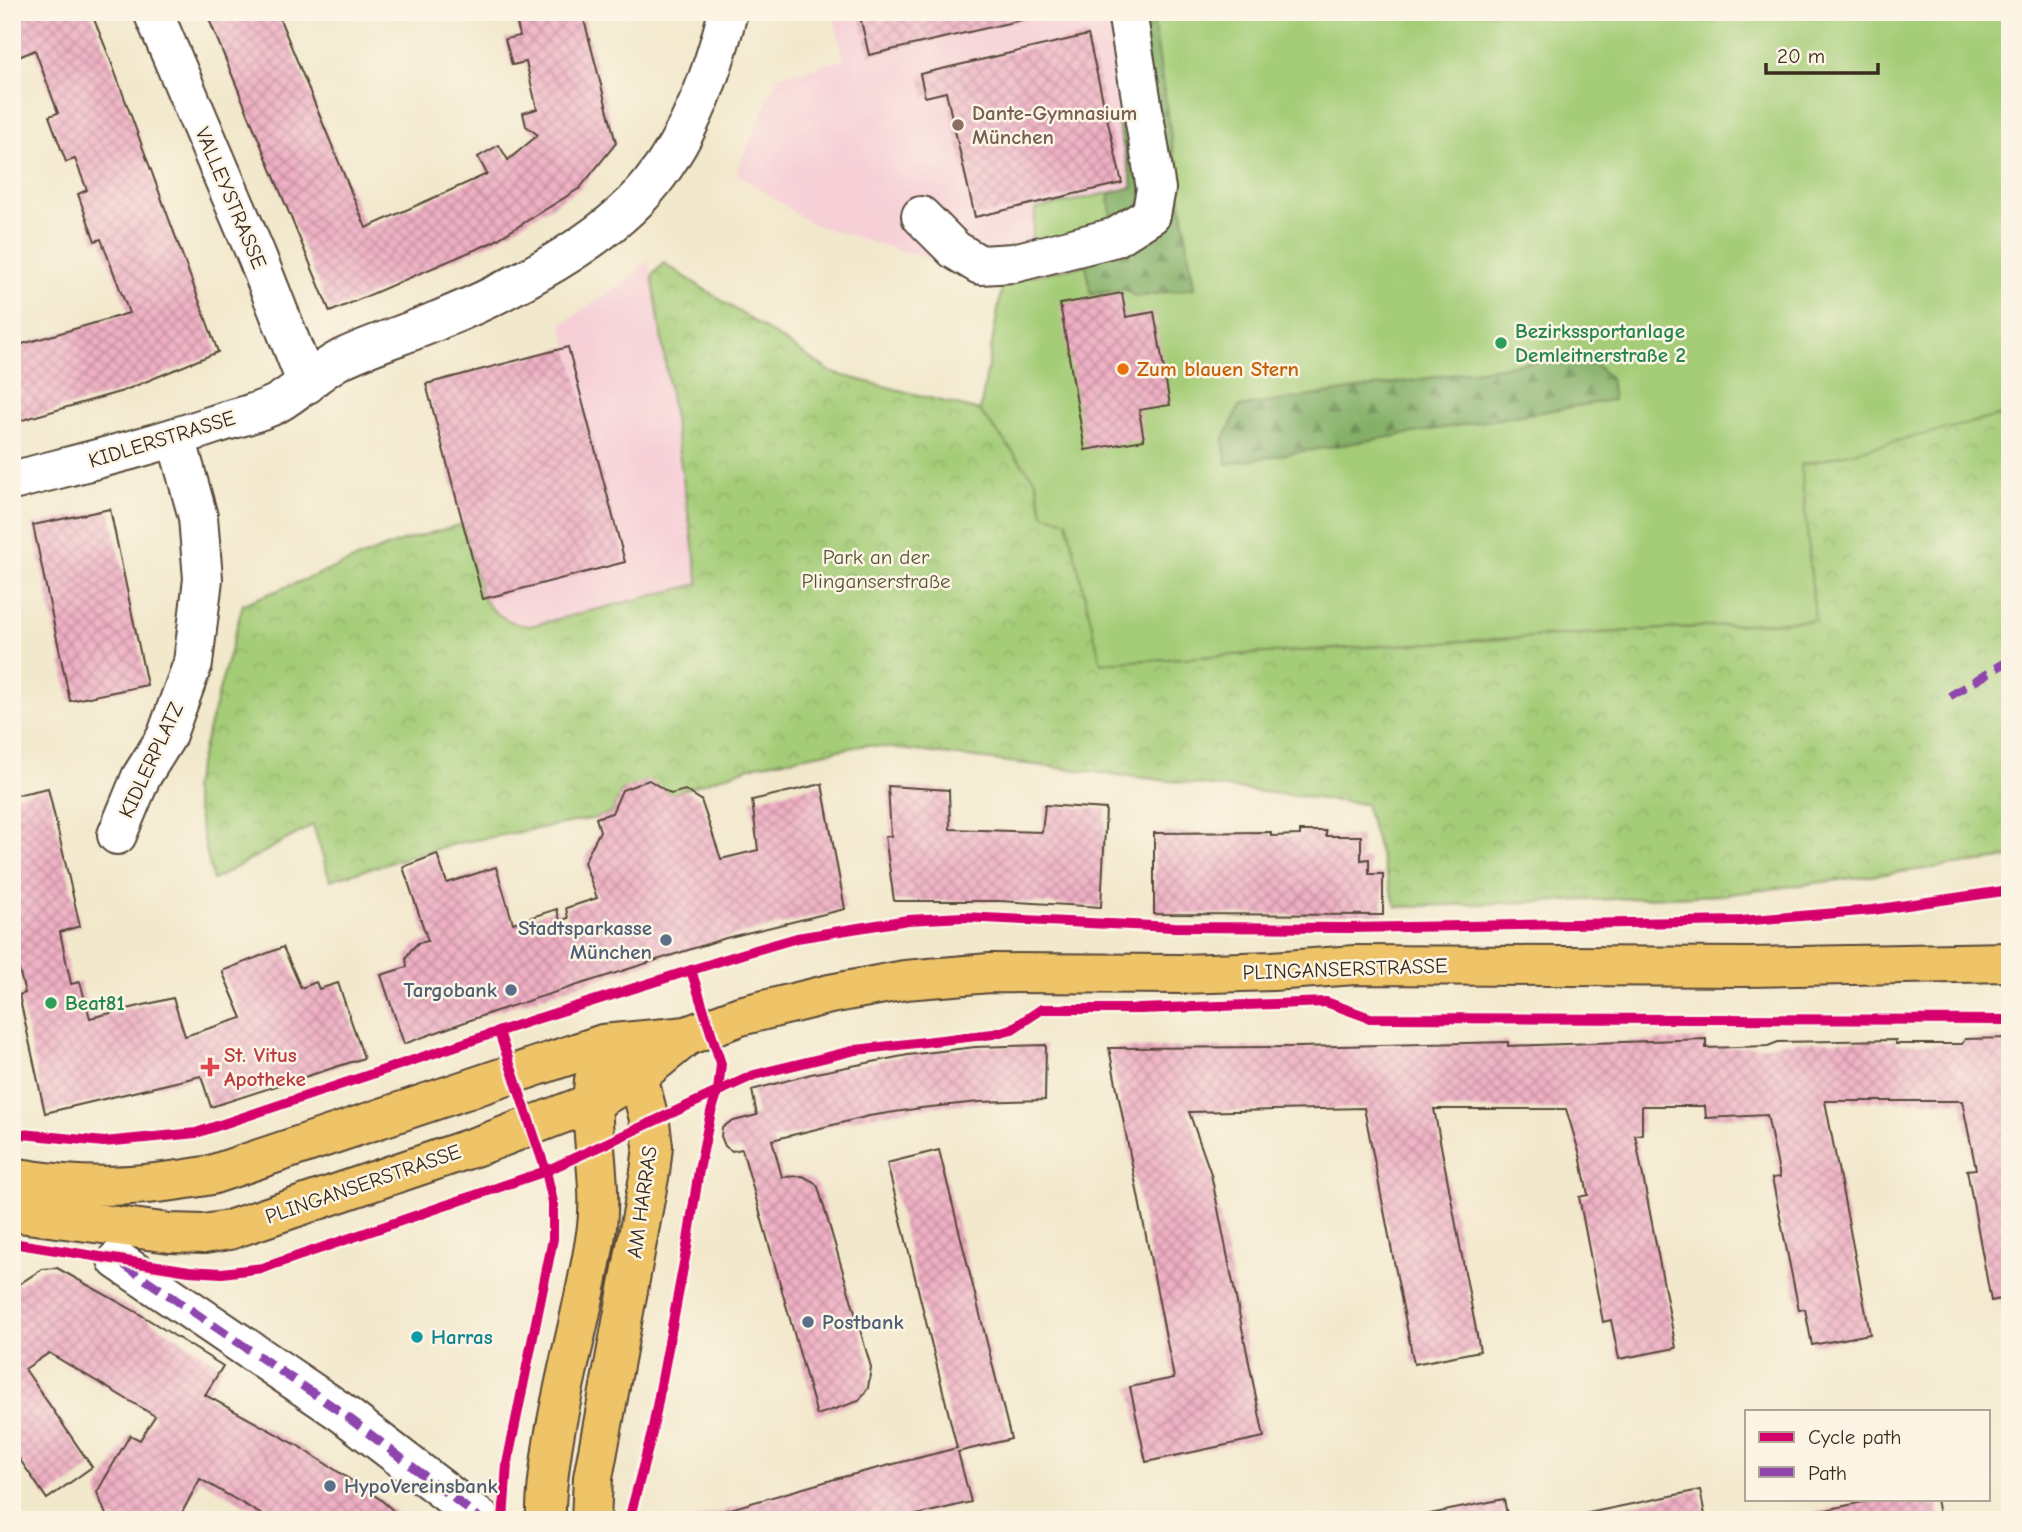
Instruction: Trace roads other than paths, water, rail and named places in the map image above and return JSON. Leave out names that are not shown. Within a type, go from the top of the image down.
[{"type":"main road","name":"PLINGANSERSTRASSE","points":[[12,1177],[87,1186],[126,1187],[211,1175],[603,1044],[687,1036],[740,1016],[830,994],[905,980],[990,973],[1181,974],[1355,965],[1748,967],[2010,962]]},
{"type":"main road","name":"PLINGANSERSTRASSE","points":[[12,1212],[190,1235],[217,1232],[486,1143],[591,1103],[638,1076],[687,1036]]},
{"type":"main road","points":[[603,1044],[638,1076]]},
{"type":"main road","name":"AM HARRAS","points":[[546,1520],[555,1428],[596,1234],[600,1188],[591,1103],[595,1070],[603,1044]]},
{"type":"main road","name":"AM HARRAS","points":[[591,1520],[593,1478],[648,1186],[653,1146],[638,1076]]},
{"type":"street","name":"VALLEYSTRASSE","points":[[153,12],[257,257],[307,384]]},
{"type":"street","name":"KIDLERSTRASSE","points":[[12,481],[176,437],[274,404],[341,359],[442,320],[556,261],[625,211],[650,186],[673,154],[691,121],[712,69],[728,12]]},
{"type":"street","points":[[921,216],[954,250],[981,265],[1014,263],[1116,237],[1151,215],[1156,189],[1127,12]]},
{"type":"street","name":"KIDLERPLATZ","points":[[117,835],[141,777],[166,737],[192,663],[203,579],[198,517],[176,437]]},
{"type":"street","points":[[117,1260],[331,1404],[482,1520]]},
{"type":"place","name":"Dante-Gymnasium München","points":[[958,125]]},
{"type":"place","name":"Bezirkssportanlage Demleitnerstraße 2","points":[[1501,343]]},
{"type":"place","name":"Zum blauen Stern","points":[[1123,369]]},
{"type":"place","name":"Stadtsparkasse München","points":[[666,940]]},
{"type":"place","name":"Targobank","points":[[511,990]]},
{"type":"place","name":"Beat81","points":[[51,1003]]},
{"type":"place","name":"St. Vitus Apotheke","points":[[210,1067]]},
{"type":"place","name":"Postbank","points":[[808,1322]]},
{"type":"place","name":"Harras","points":[[417,1337]]},
{"type":"place","name":"HypoVereinsbank","points":[[330,1486]]},
{"type":"park label","name":"Park an der Plinganserstraße","points":[[876,569]]}]
